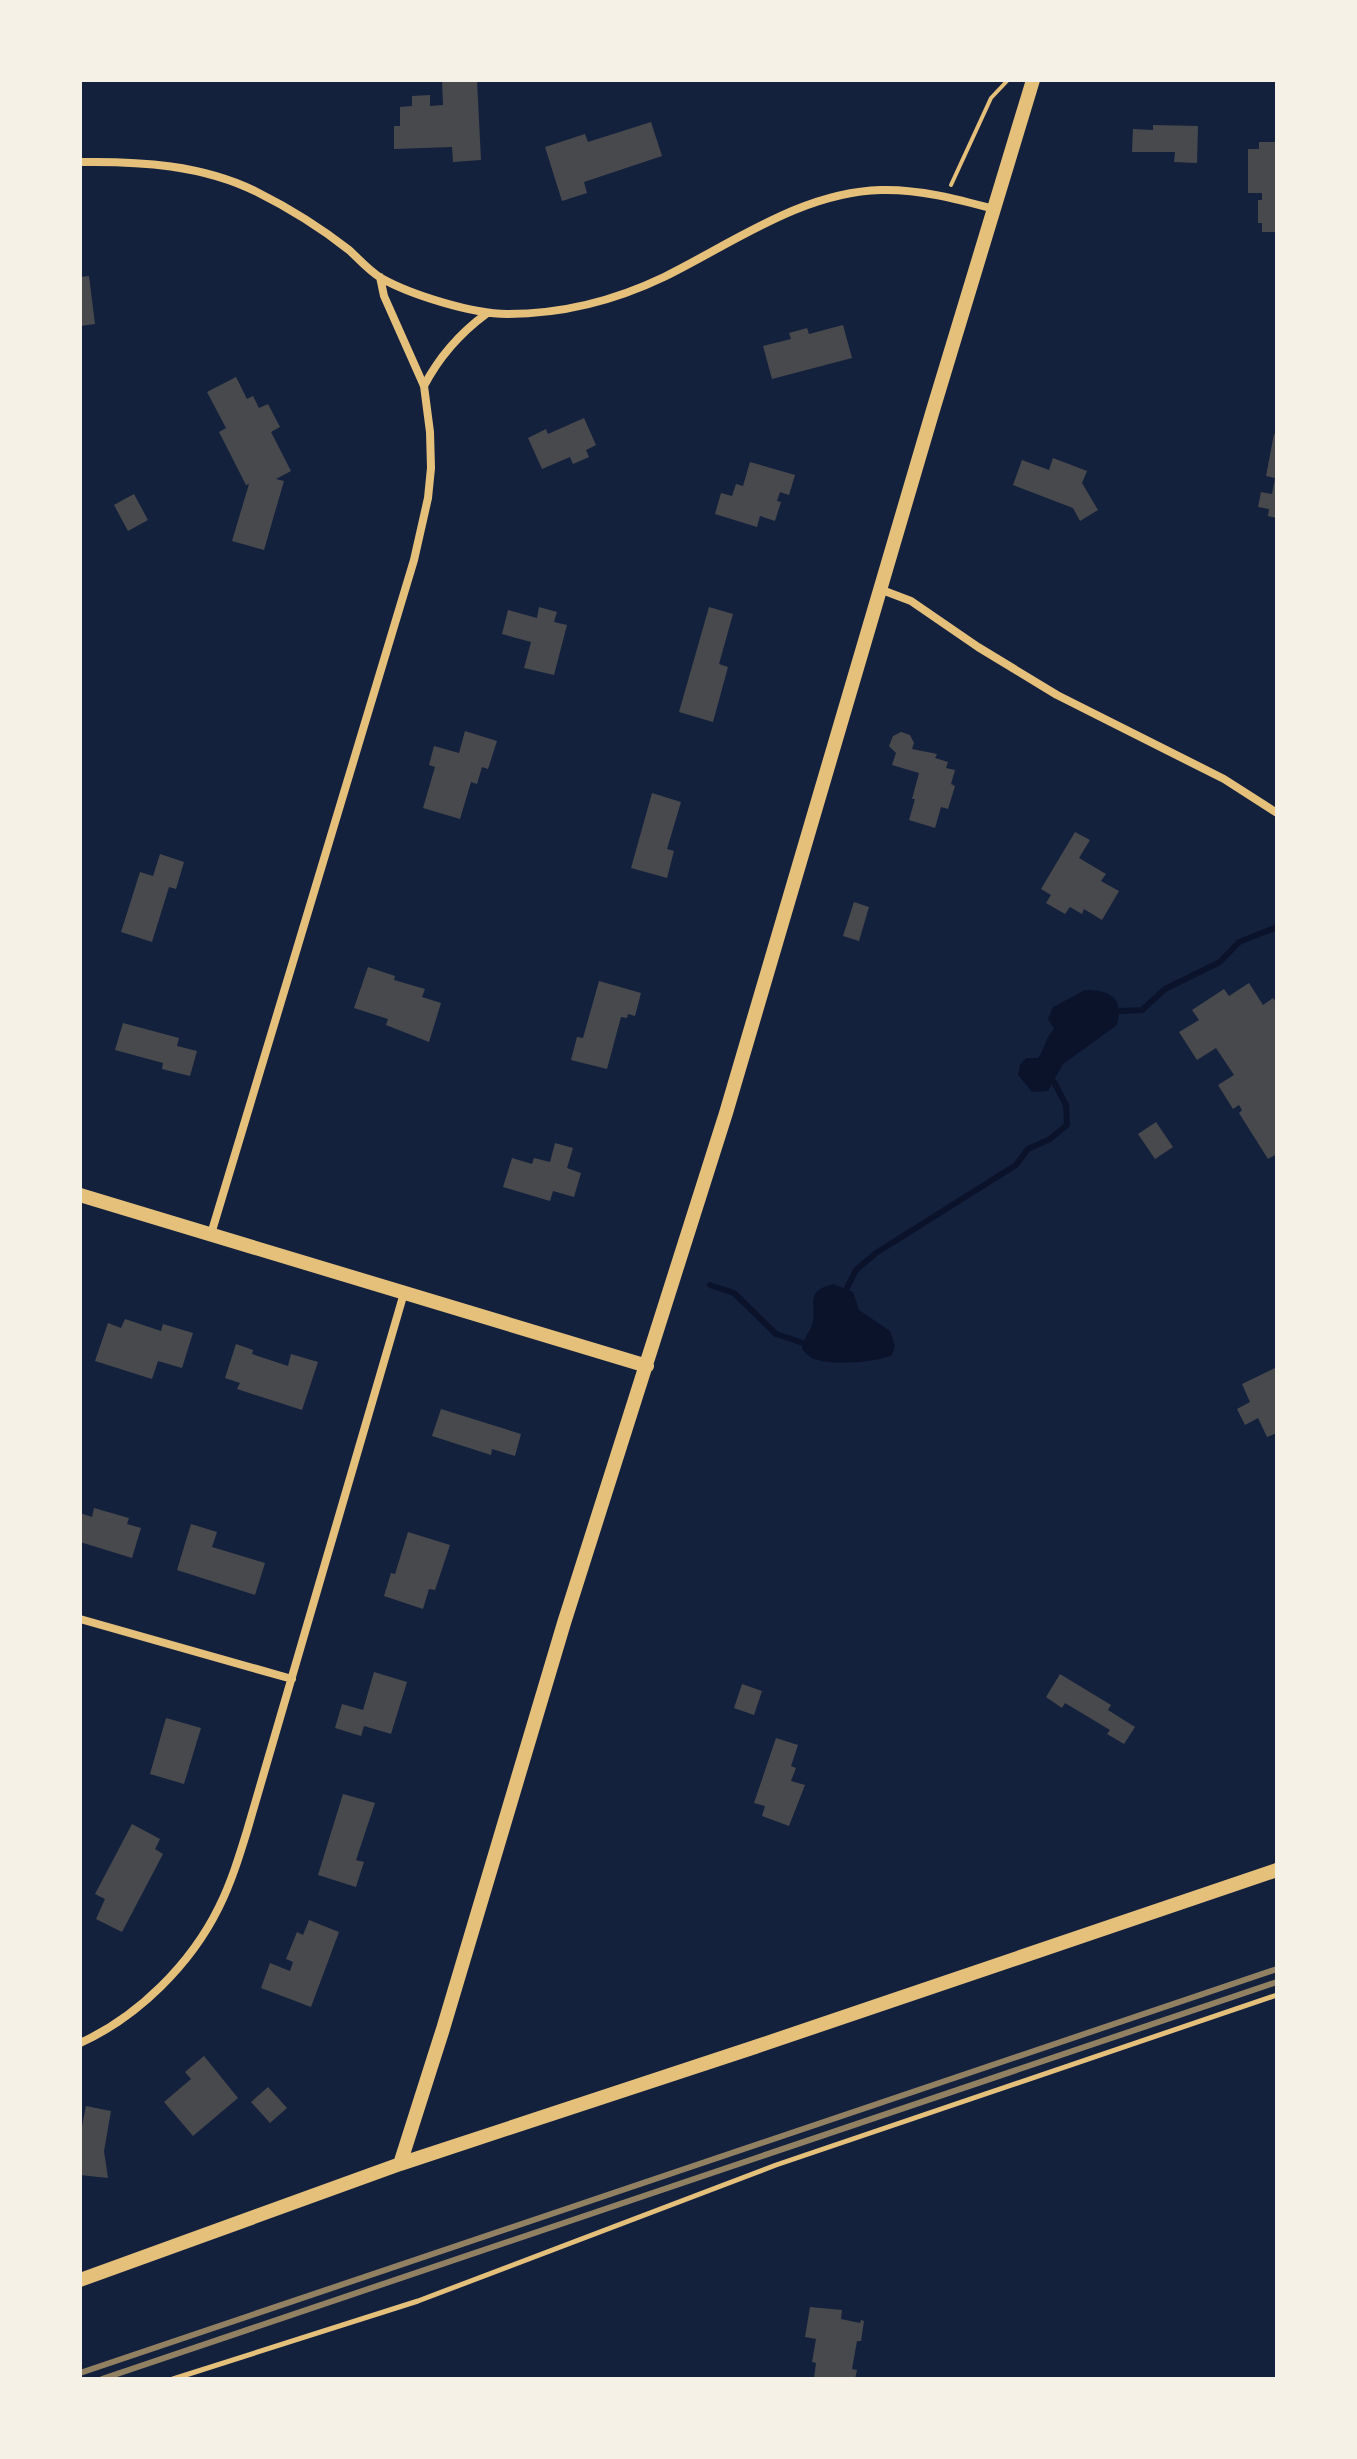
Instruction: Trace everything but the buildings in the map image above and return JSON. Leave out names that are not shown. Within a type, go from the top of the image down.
[{"type":"street","points":[[400,2164],[564,1623],[726,1113],[1033,80]]},
{"type":"street","points":[[80,162],[167,166],[222,178],[294,213],[347,249],[380,277],[418,293],[486,314],[551,313],[614,298],[664,277],[783,215],[840,196],[882,190],[948,196],[994,209]]},
{"type":"street","points":[[211,1234],[422,529],[431,468],[424,386],[384,296],[380,277]]},
{"type":"street","points":[[424,386],[450,347],[466,329],[486,314]]},
{"type":"street","points":[[882,590],[911,601],[978,647],[1057,695],[1224,779],[1277,813]]},
{"type":"street","points":[[80,1195],[647,1366]]},
{"type":"street","points":[[80,2043],[122,2019],[174,1972],[218,1911],[236,1865],[292,1679],[404,1293]]},
{"type":"street","points":[[80,1619],[292,1679]]},
{"type":"street","points":[[80,2280],[400,2164],[1277,1870]]},
{"type":"lane","points":[[173,2379],[418,2301],[776,2165],[1277,1995]]},
{"type":"path","points":[[952,184],[991,98],[1008,80]]},
{"type":"water","points":[[1085,990],[1113,997],[1119,1008],[1117,1025],[1063,1064],[1048,1091],[1032,1092],[1018,1075],[1020,1065],[1026,1058],[1038,1058],[1054,1029],[1048,1019],[1053,1007]]},
{"type":"water","points":[[833,1284],[853,1292],[859,1310],[890,1331],[895,1346],[892,1355],[864,1362],[840,1363],[812,1358],[802,1349],[812,1325],[815,1295]]},
{"type":"waterway","points":[[1121,1011],[1142,1010],[1165,989],[1220,962],[1239,942],[1277,927]]},
{"type":"waterway","points":[[847,1288],[856,1270],[876,1253],[1016,1165],[1028,1149],[1050,1139],[1067,1125],[1066,1105],[1054,1082]]},
{"type":"waterway","points":[[710,1285],[734,1293],[776,1334],[803,1343]]},
{"type":"railway","points":[[80,2373],[1277,1969]]},
{"type":"railway","points":[[102,2379],[1277,1982]]}]
